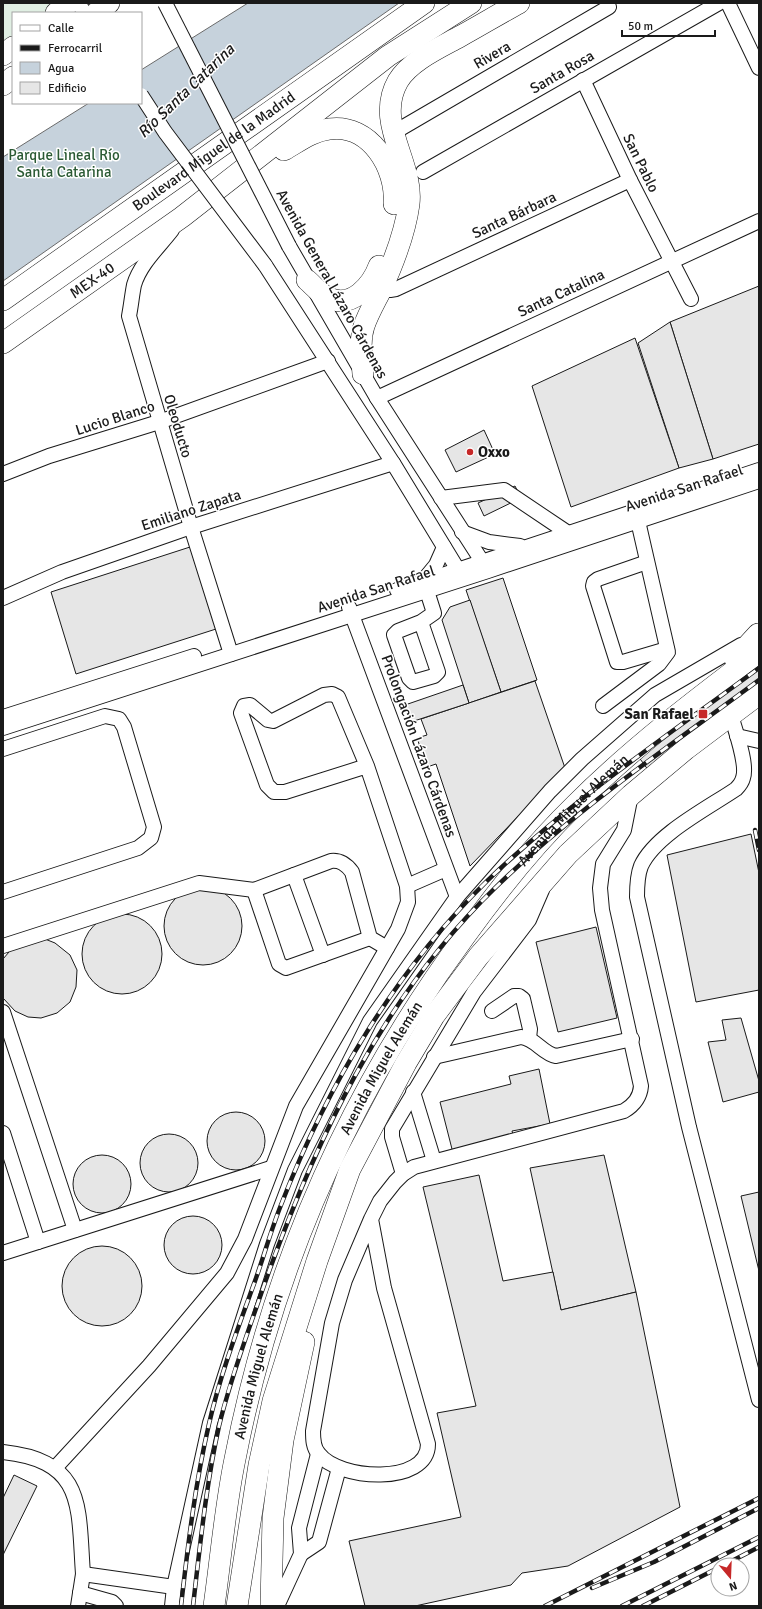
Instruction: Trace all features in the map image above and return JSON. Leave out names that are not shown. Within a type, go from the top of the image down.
[{"type":"highway","points":[[57,12],[69,3]]},
{"type":"highway","points":[[97,12],[109,3]]},
{"type":"highway","name":"Boulevard Miguel de la Madrid","points":[[3,300],[424,3]]},
{"type":"highway","name":"Boulevard Miguel de la Madrid","points":[[182,217],[388,56],[471,3]]},
{"type":"highway","points":[[307,280],[328,298],[339,300],[352,298],[378,282],[393,261],[403,231],[409,203],[408,183],[390,120],[391,102],[395,88],[403,74],[442,46],[519,3]]},
{"type":"highway","points":[[3,55],[12,48]]},
{"type":"highway","points":[[3,85],[12,78]]},
{"type":"highway","points":[[239,172],[316,132],[328,129],[349,131],[369,141],[377,149],[388,169],[395,198],[392,221],[378,282],[364,325],[361,352],[363,374]]},
{"type":"highway","name":"MEX-40","points":[[3,343],[182,217]]},
{"type":"highway","name":"Avenida Miguel Alemán","points":[[214,1606],[234,1461],[271,1319],[296,1242],[324,1175],[362,1098],[395,1037],[450,956],[491,900],[536,845],[575,805],[628,756],[701,696],[759,640]]},
{"type":"highway","name":"Avenida Miguel Alemán","points":[[237,1606],[259,1465],[273,1401],[317,1261],[350,1169],[406,1062],[430,1023],[478,957],[568,854],[631,795],[686,748],[759,694]]},
{"type":"highway","points":[[271,1606],[273,1518],[283,1440],[313,1300],[317,1261]]},
{"type":"street","points":[[78,3],[84,12]]},
{"type":"street","name":"Avenida General Lázaro Cárdenas","points":[[165,3],[307,280],[377,398],[485,566]]},
{"type":"street","name":"Santa Rosa","points":[[423,172],[719,3]]},
{"type":"street","points":[[728,3],[759,68]]},
{"type":"street","name":"Rivera","points":[[393,133],[608,7]]},
{"type":"street","name":"San Pablo","points":[[583,80],[630,180],[691,299]]},
{"type":"street","points":[[142,97],[165,132],[265,265],[393,463],[461,575]]},
{"type":"street","name":"Santa Bárbara","points":[[378,282],[390,290],[413,282],[630,180]]},
{"type":"street","name":"Oleoducto","points":[[182,217],[143,267],[138,276],[134,285],[129,316],[159,422],[229,650]]},
{"type":"street","name":"Santa Catalina","points":[[377,398],[759,221]]},
{"type":"street","points":[[393,261],[394,267],[400,276],[413,282]]},
{"type":"street","name":"Lucio Blanco","points":[[3,474],[49,456],[159,422],[328,361]]},
{"type":"street","name":"Emiliano Zapata","points":[[3,598],[62,572],[191,527],[393,463]]},
{"type":"street","name":"Avenida San Rafael","points":[[3,717],[229,650],[351,611],[461,575],[528,547],[568,533],[759,470]]},
{"type":"street","name":"Avenida San Rafael","points":[[485,566],[638,521],[759,481]]},
{"type":"street","points":[[440,498],[504,490],[568,533]]},
{"type":"street","points":[[603,706],[660,664],[666,656],[667,649],[638,521]]},
{"type":"street","points":[[462,532],[502,545],[528,547]]},
{"type":"street","points":[[421,622],[434,613],[424,586],[444,547]]},
{"type":"street","points":[[647,562],[598,578],[594,582],[593,586],[617,662],[623,662],[667,649]]},
{"type":"street","name":"Prolongación Lázaro Cárdenas","points":[[351,611],[457,897]]},
{"type":"street","points":[[172,1606],[174,1587],[214,1410],[266,1244],[295,1170],[370,1021],[457,897],[550,791],[582,759],[636,710],[655,695],[719,659],[759,640]]},
{"type":"street","name":"Avenida San Rafael","points":[[3,728],[229,650]]},
{"type":"street","points":[[55,1468],[149,1366],[227,1273],[245,1239],[271,1168],[299,1100],[387,948],[404,916],[408,902],[407,886],[367,766],[338,697],[332,694],[324,695],[273,721],[268,720],[250,705],[244,706],[241,713],[267,785],[274,792],[285,792],[367,766]]},
{"type":"street","points":[[731,715],[744,766],[744,777],[742,782],[736,789],[669,834],[651,850],[641,867],[637,881],[637,897],[689,1127],[759,1400]]},
{"type":"street","points":[[3,749],[105,716],[119,719],[124,727],[154,827],[151,838],[138,848],[3,892]]},
{"type":"street","points":[[736,736],[759,741]]},
{"type":"street","points":[[371,1219],[384,1288],[428,1444],[428,1452],[424,1459],[417,1465],[399,1472],[381,1475],[366,1474],[339,1468],[325,1461],[318,1454],[315,1447],[313,1431],[332,1323],[345,1280],[371,1219],[380,1201],[402,1174],[414,1167],[624,1111],[631,1108],[638,1098],[641,1086],[632,1039],[602,910],[600,888],[604,861],[621,838],[627,823],[631,795]]},
{"type":"street","points":[[3,946],[199,883],[209,883],[232,888],[254,890],[331,860],[338,860],[347,866],[352,872],[370,938],[387,948]]},
{"type":"street","points":[[407,886],[446,869]]},
{"type":"street","points":[[294,875],[322,955]]},
{"type":"street","points":[[402,1174],[391,1132],[413,1092],[478,986],[529,920],[544,881]]},
{"type":"street","points":[[254,890],[279,964],[286,968],[370,938]]},
{"type":"street","points":[[492,1011],[514,996],[519,996],[523,999],[530,1029],[529,1038]]},
{"type":"street","points":[[3,1012],[75,1230]]},
{"type":"street","points":[[434,1057],[518,1038],[529,1038],[551,1055],[556,1056],[632,1039]]},
{"type":"street","points":[[413,1092],[434,1161]]},
{"type":"street","points":[[3,1133],[38,1242]]},
{"type":"street","points":[[3,1253],[271,1168]]},
{"type":"street","points":[[3,1452],[36,1457],[55,1468],[67,1479],[74,1494],[78,1512],[83,1574],[79,1600],[112,1602],[116,1606]]},
{"type":"street","points":[[277,1606],[301,1554],[299,1528],[318,1454]]},
{"type":"street","points":[[301,1554],[319,1542],[339,1468]]},
{"type":"street","points":[[83,1574],[174,1587]]},
{"type":"green space","points":[[3,3],[69,3],[58,12],[12,12],[12,50],[3,57]]},
{"type":"water","name":"Río Santa Catarina","points":[[248,3],[399,3],[3,281],[3,157],[87,104],[142,104],[142,69]]},
{"type":"building","points":[[759,286],[759,444],[713,459],[670,322]]},
{"type":"building","points":[[670,322],[713,459],[679,468],[638,343]]},
{"type":"building","points":[[635,338],[679,468],[571,507],[532,386]]},
{"type":"building","name":"Oxxo","points":[[484,430],[495,454],[456,472],[445,450]]},
{"type":"building","points":[[515,486],[521,498],[484,516],[478,503]]},
{"type":"building","points":[[190,547],[216,629],[76,674],[51,592]]},
{"type":"building","points":[[503,578],[537,680],[501,692],[466,590]]},
{"type":"building","points":[[470,600],[501,692],[469,703],[442,620],[450,607]]},
{"type":"building","points":[[759,659],[759,700],[654,778],[630,745]]},
{"type":"building","points":[[535,681],[565,768],[470,866],[436,764],[427,767],[417,738],[427,735],[421,719]]},
{"type":"building","points":[[463,685],[469,703],[411,722],[405,705]]},
{"type":"building","points":[[751,834],[759,873],[759,990],[696,1002],[667,855]]},
{"type":"building","points":[[195,887],[211,887],[225,893],[236,904],[242,918],[242,934],[236,948],[225,959],[211,965],[195,965],[181,959],[170,948],[164,934],[164,918],[170,904],[181,893]]},
{"type":"building","points":[[122,914],[137,917],[150,926],[159,939],[162,954],[159,969],[150,982],[137,991],[122,994],[107,991],[94,982],[85,969],[82,954],[85,939],[94,926],[107,917]]},
{"type":"building","points":[[596,927],[617,1018],[558,1032],[536,942]]},
{"type":"building","points":[[45,939],[55,943],[70,955],[77,970],[76,987],[70,1002],[57,1013],[41,1018],[28,1017],[15,1011],[3,998],[3,959],[15,945]]},
{"type":"building","points":[[741,1018],[759,1081],[759,1092],[723,1102],[708,1042],[726,1040],[722,1020]]},
{"type":"building","points":[[539,1069],[550,1124],[512,1131],[514,1138],[453,1153],[440,1102],[511,1084],[509,1076]]},
{"type":"building","points":[[230,1112],[242,1112],[257,1120],[265,1135],[265,1147],[257,1162],[242,1170],[230,1170],[215,1162],[207,1147],[207,1135],[215,1120]]},
{"type":"building","points":[[163,1134],[175,1134],[190,1142],[198,1157],[198,1169],[190,1184],[175,1192],[163,1192],[148,1184],[140,1169],[140,1157],[148,1142]]},
{"type":"building","points":[[96,1155],[108,1155],[123,1163],[131,1178],[131,1190],[123,1205],[108,1213],[96,1213],[81,1205],[73,1190],[73,1178],[81,1163]]},
{"type":"building","points":[[604,1155],[636,1292],[561,1310],[530,1168]]},
{"type":"building","points":[[479,1175],[503,1281],[553,1272],[561,1310],[636,1292],[680,1507],[568,1566],[522,1573],[511,1585],[415,1606],[365,1606],[349,1541],[461,1517],[437,1413],[476,1406],[423,1187]]},
{"type":"building","points":[[759,1192],[759,1271],[741,1196]]},
{"type":"building","points":[[187,1216],[199,1216],[214,1224],[222,1239],[222,1251],[214,1266],[199,1274],[187,1274],[172,1266],[164,1251],[164,1239],[172,1224]]},
{"type":"building","points":[[102,1246],[117,1249],[130,1258],[139,1271],[142,1286],[139,1301],[130,1314],[117,1323],[102,1326],[87,1323],[74,1314],[65,1301],[62,1286],[65,1271],[74,1258],[87,1249]]},
{"type":"building","points":[[14,1475],[37,1486],[3,1555],[3,1498]]},
{"type":"railway","points":[[181,1606],[189,1537],[204,1447],[213,1406],[224,1370],[277,1214],[299,1161],[342,1074],[367,1032],[422,953],[487,881],[585,796],[759,668]]},
{"type":"railway","points":[[193,1606],[214,1448],[223,1409],[239,1358],[282,1236],[304,1181],[355,1075],[385,1025],[418,976],[455,930],[496,887],[527,858],[558,831],[624,779],[759,680]]},
{"type":"railway","points":[[755,830],[759,850]]},
{"type":"railway","points":[[545,1606],[759,1498]]},
{"type":"railway","points":[[592,1588],[654,1562],[759,1508]]},
{"type":"railway","points":[[622,1606],[759,1537]]},
{"type":"railway","points":[[740,1557],[759,1547]]},
{"type":"railway","points":[[643,1606],[710,1572]]},
{"type":"place","name":"Oxxo","points":[[470,452]]},
{"type":"place","name":"San Rafael","points":[[703,714]]},
{"type":"park label","name":"Parque Lineal Río Santa Catarina","points":[[64,164]]}]
